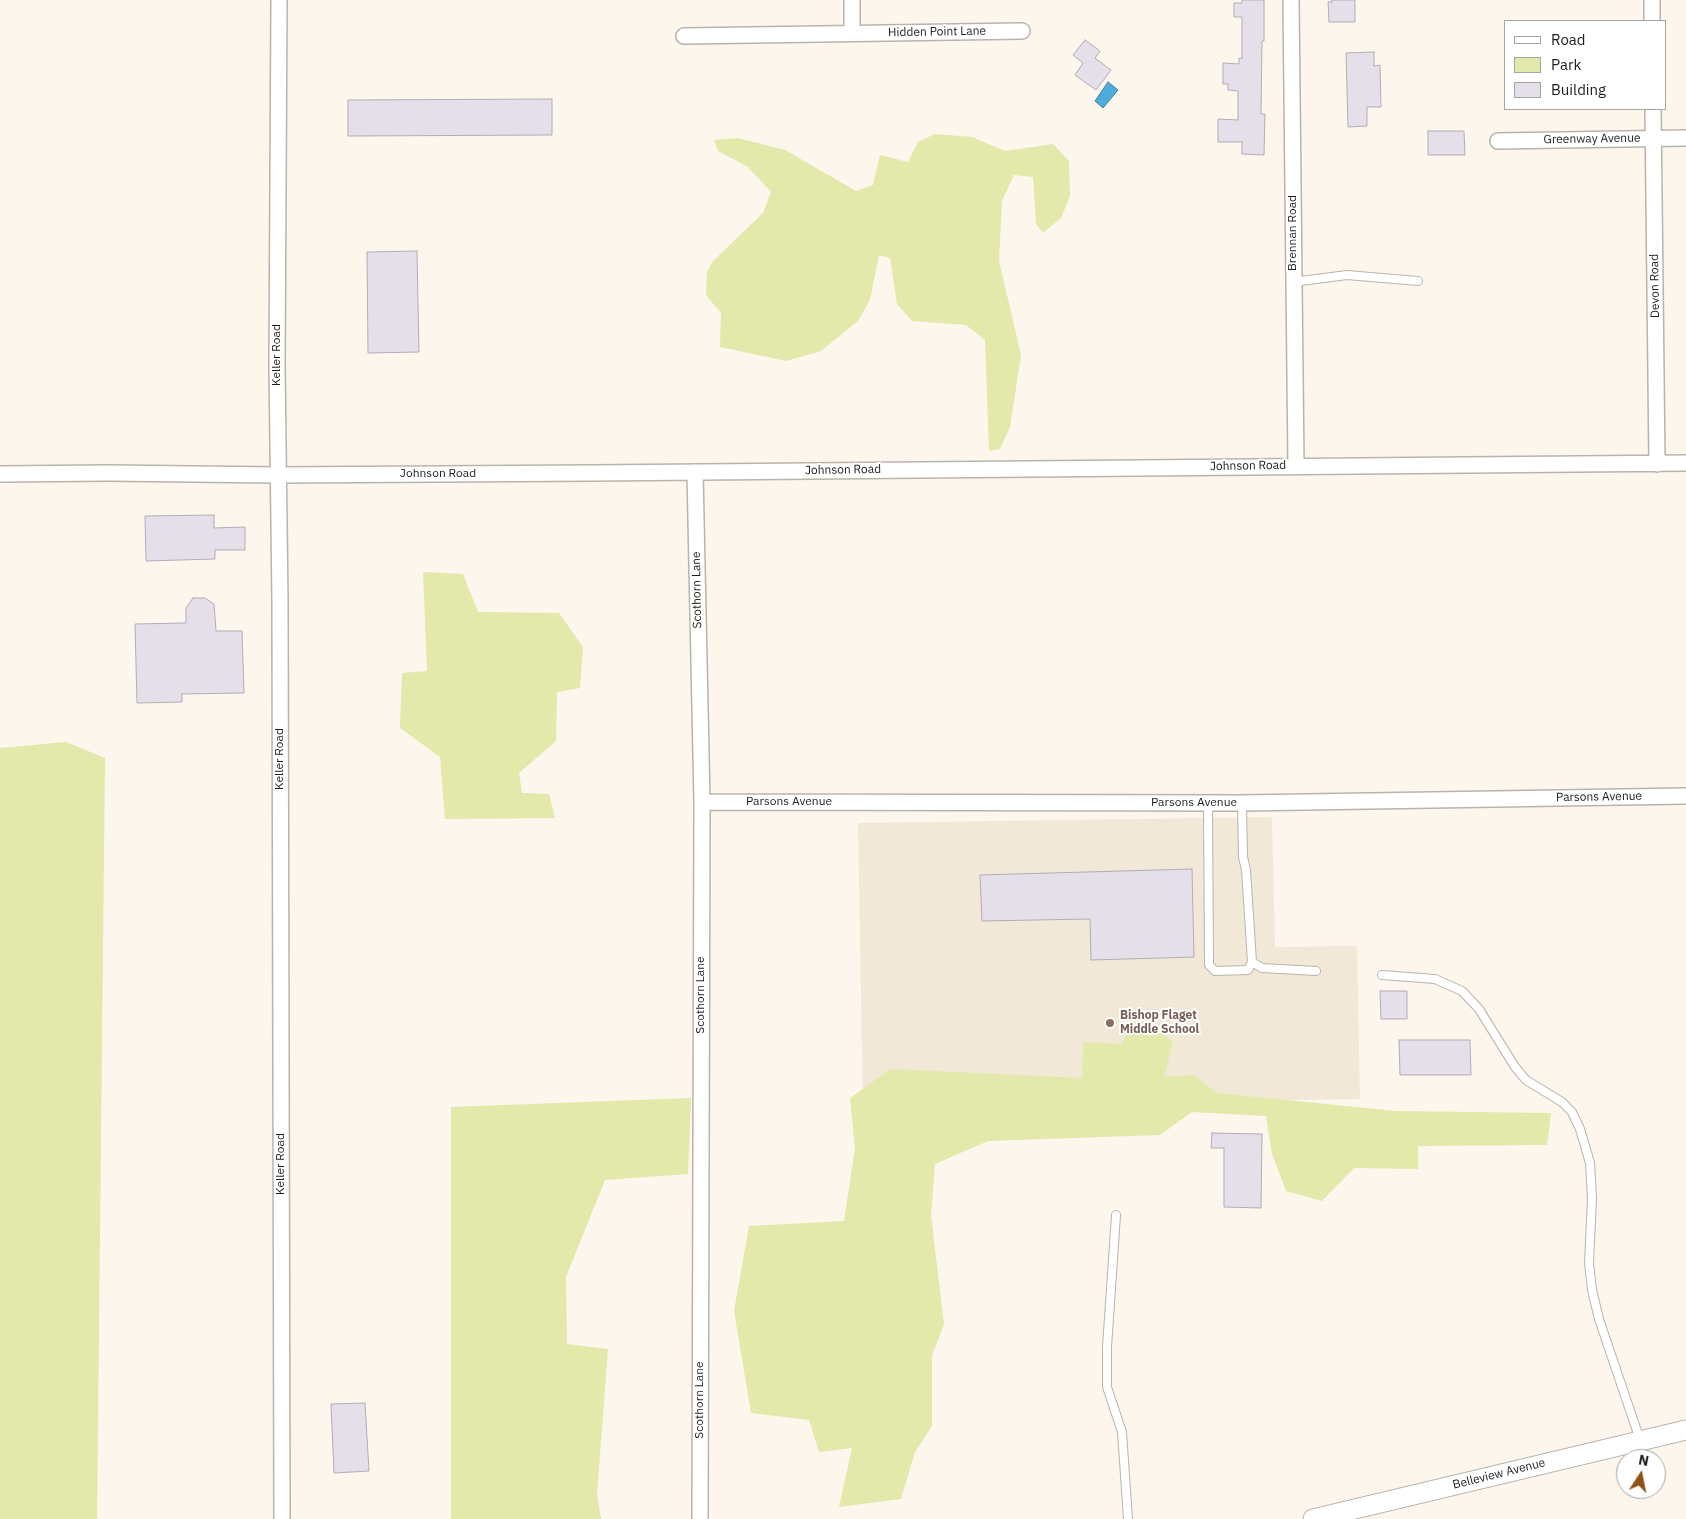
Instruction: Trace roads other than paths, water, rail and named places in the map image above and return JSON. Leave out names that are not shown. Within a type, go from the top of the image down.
[{"type":"street","name":"Keller Road","points":[[279,0],[277,356],[280,602],[282,1519]]},
{"type":"street","points":[[852,0],[852,33]]},
{"type":"street","name":"Brennan Road","points":[[1291,0],[1296,466]]},
{"type":"street","points":[[1652,0],[1652,20]]},
{"type":"street","name":"Hidden Point Lane","points":[[684,36],[1022,31]]},
{"type":"street","name":"Devon Road","points":[[1653,110],[1657,464]]},
{"type":"street","name":"Greenway Avenue","points":[[1498,141],[1686,138]]},
{"type":"street","name":"Johnson Road","points":[[0,474],[278,475],[1686,463]]},
{"type":"street","name":"Scothorn Lane","points":[[695,472],[702,802],[700,1519]]},
{"type":"street","name":"Parsons Avenue","points":[[702,802],[1242,804],[1686,796]]},
{"type":"street","name":"Belleview Avenue","points":[[1313,1519],[1686,1430]]},
{"type":"lane","points":[[1293,282],[1347,275],[1418,281]]},
{"type":"lane","points":[[1208,804],[1209,965],[1215,971],[1248,970],[1252,962],[1246,870],[1243,856],[1242,804]]},
{"type":"lane","points":[[1252,962],[1262,968],[1316,971]]},
{"type":"lane","points":[[1382,975],[1435,979],[1462,991],[1478,1008],[1515,1067],[1526,1080],[1562,1102],[1572,1112],[1580,1129],[1590,1163],[1592,1198],[1589,1263],[1592,1290],[1599,1319],[1640,1440]]},
{"type":"lane","points":[[1116,1215],[1106,1347],[1106,1387],[1122,1432],[1128,1519]]},
{"type":"water","points":[[1108,82],[1118,90],[1103,108],[1095,101]]},
{"type":"place","name":"Bishop Flaget Middle School","points":[[1110,1023]]}]
